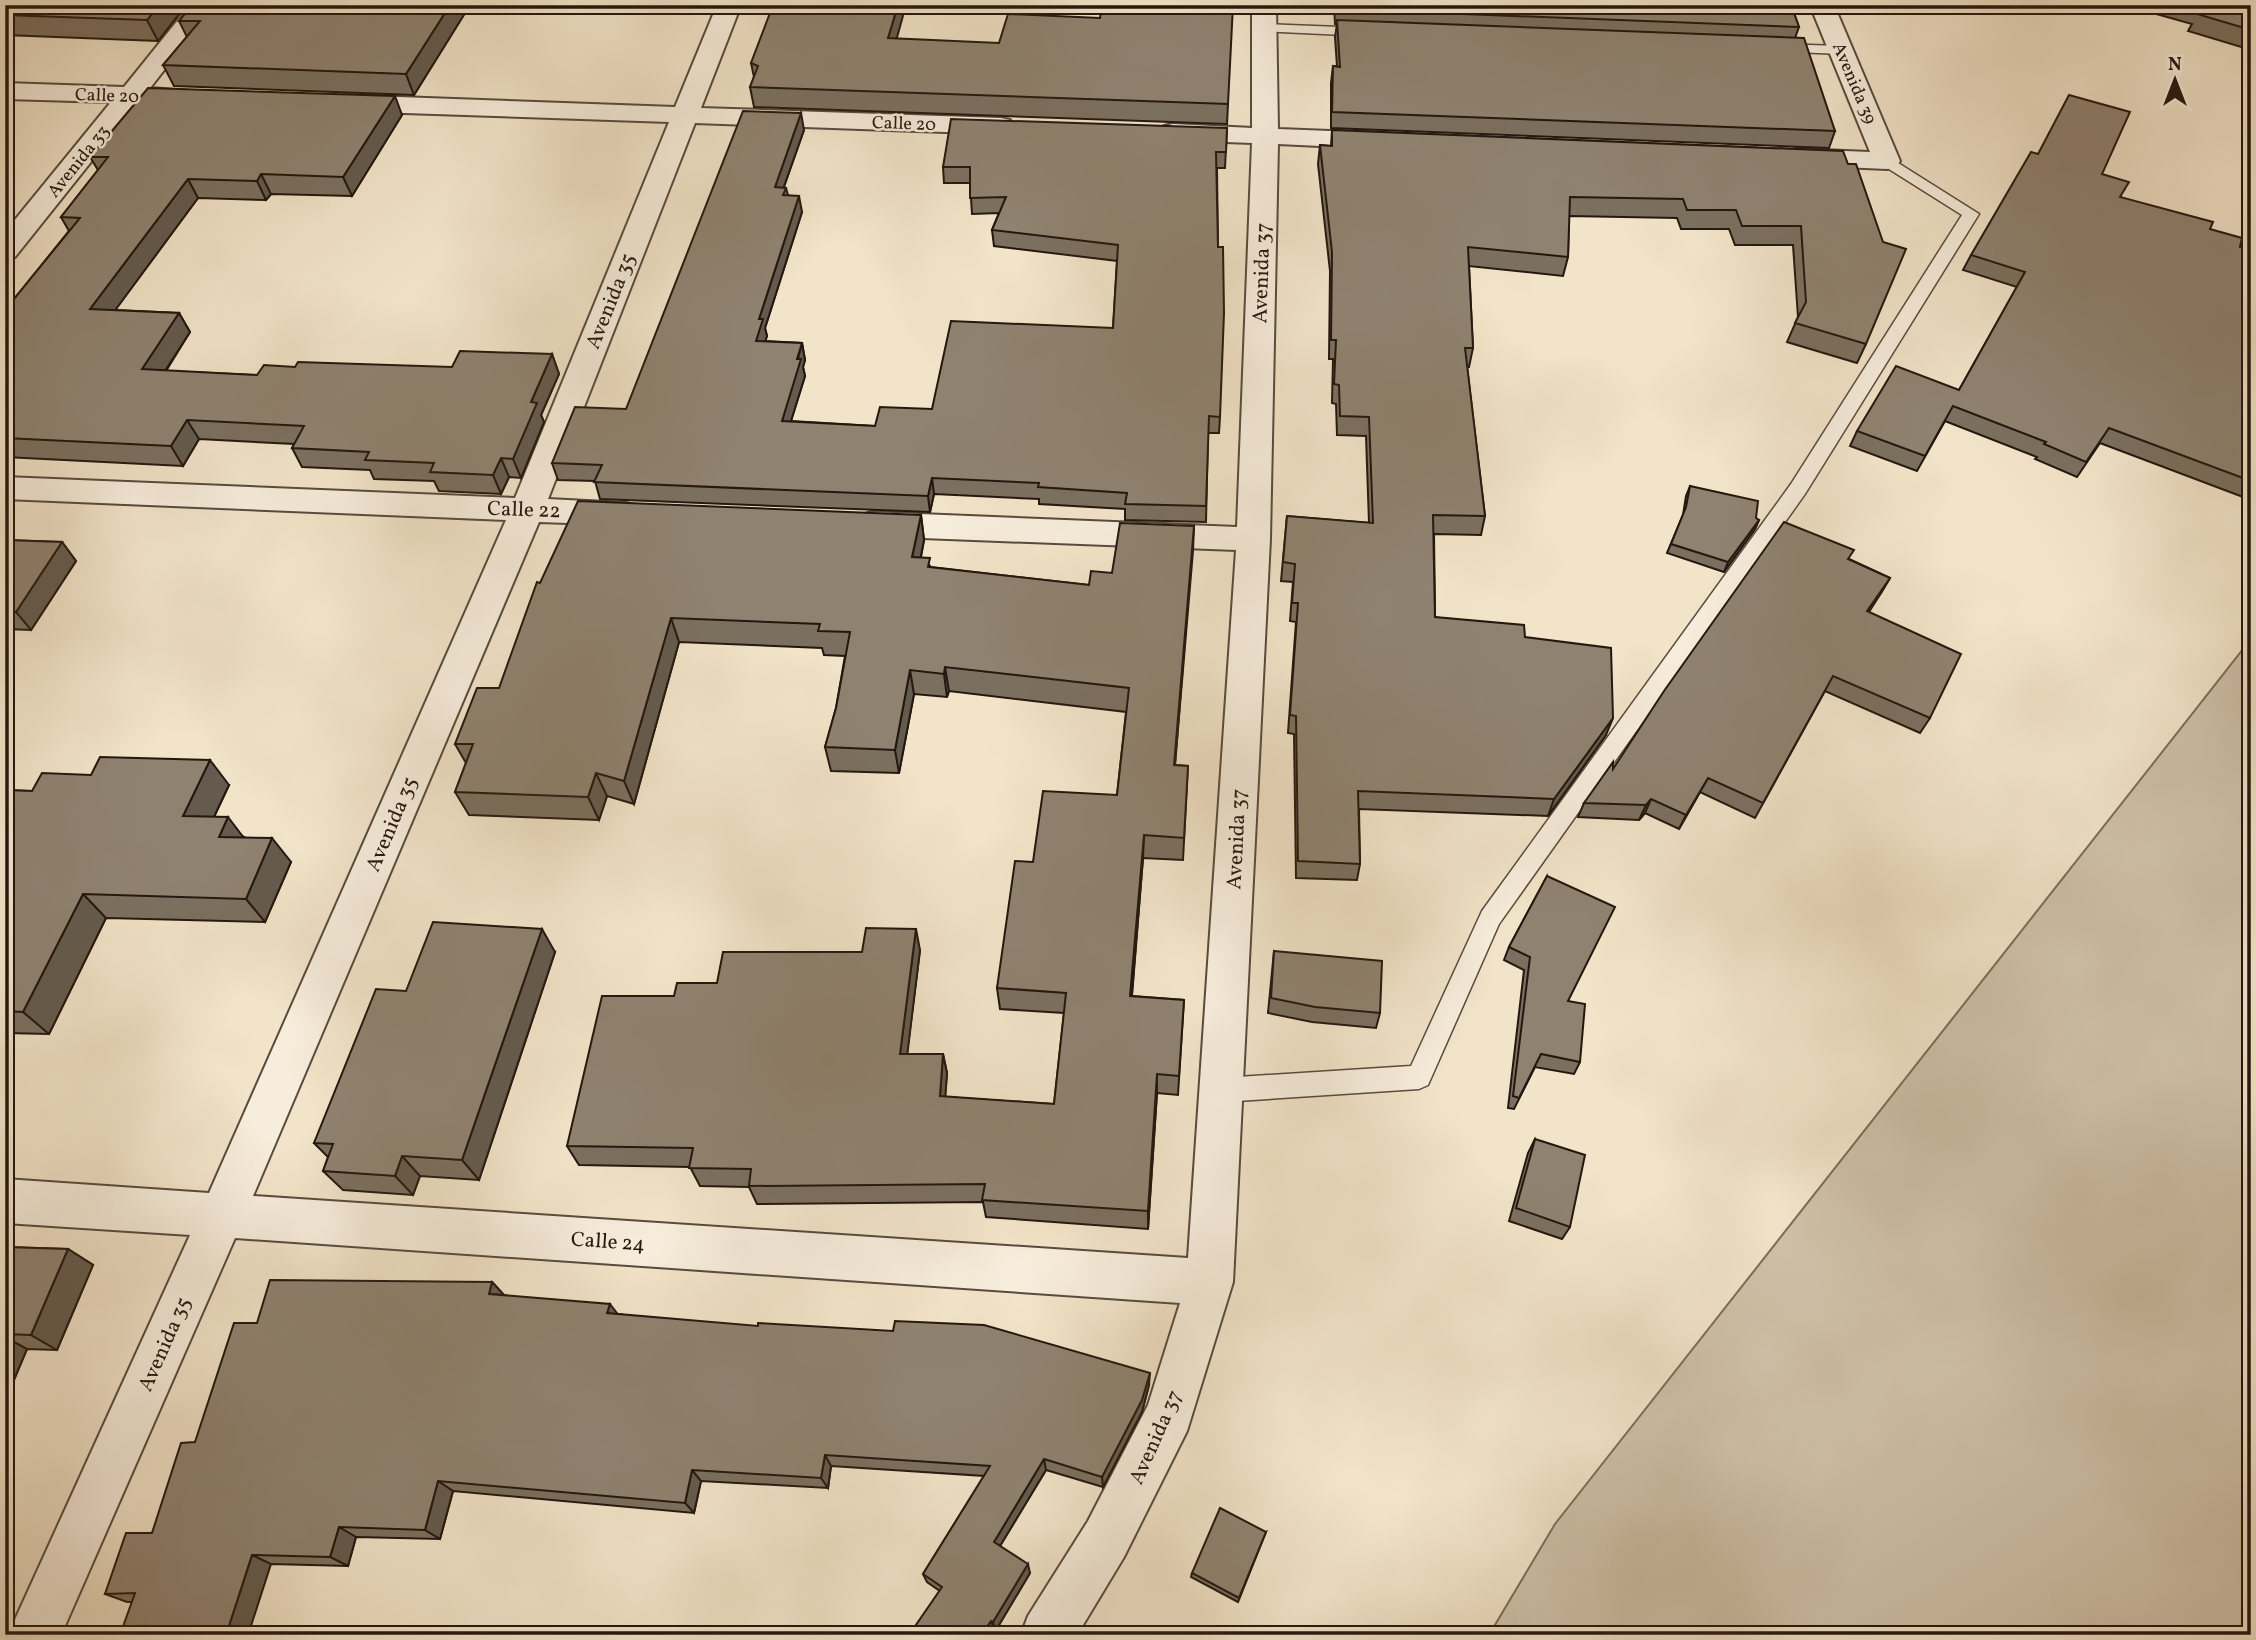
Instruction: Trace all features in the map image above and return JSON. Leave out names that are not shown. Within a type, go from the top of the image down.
[{"type":"street","name":"Avenida 33","points":[[5,251],[203,5]]},
{"type":"street","name":"Avenida 35","points":[[34,1635],[222,1215],[527,510],[729,5]]},
{"type":"street","name":"Avenida 39","points":[[1822,5],[1887,161]]},
{"type":"street","name":"Avenida 37","points":[[1047,1635],[1106,1539],[1170,1414],[1210,1282],[1254,539],[1265,136],[1264,17]]},
{"type":"street","name":"Calle 20","points":[[5,91],[214,98]]},
{"type":"street","name":"Calle 20","points":[[324,102],[1030,127]]},
{"type":"street","points":[[1154,132],[1403,141]]},
{"type":"street","points":[[1776,157],[1887,161]]},
{"type":"street","name":"Calle 22","points":[[5,488],[653,515]]},
{"type":"street","points":[[834,522],[1254,539]]},
{"type":"street","name":"Calle 24","points":[[5,1201],[1210,1282]]},
{"type":"lane","points":[[1264,17],[1374,33]]},
{"type":"lane","points":[[1759,47],[1841,50]]},
{"type":"lane","points":[[1222,1090],[1419,1077],[1490,918],[1798,489],[1971,214],[1887,161]]},
{"type":"shaded area","points":[[2251,639],[2251,1635],[1489,1635],[1555,1524]]},
{"type":"building","points":[[5,5],[159,5],[147,20],[5,15]]},
{"type":"building","points":[[192,5],[450,5],[406,74],[163,65],[200,21],[179,21]]},
{"type":"building","points":[[773,5],[898,5],[888,38],[999,43],[1008,14],[1100,18],[1102,5],[1233,5],[1228,104],[750,87],[758,66],[751,63]]},
{"type":"building","points":[[1336,5],[1791,5],[1799,27],[1336,9]]},
{"type":"building","points":[[2195,5],[2251,5],[2251,30],[2197,14],[2202,7]]},
{"type":"building","points":[[1337,20],[1804,38],[1835,131],[1332,112],[1333,66],[1340,67]]},
{"type":"building","points":[[148,88],[395,96],[343,177],[261,174],[257,181],[188,179],[90,309],[179,313],[142,369],[257,375],[264,365],[295,367],[298,362],[452,367],[460,351],[552,354],[531,402],[537,403],[513,459],[501,458],[493,475],[430,472],[434,463],[365,460],[369,452],[292,448],[304,426],[187,420],[171,446],[5,438],[5,310],[80,218],[61,217],[108,157],[90,157]]},
{"type":"building","points":[[2069,95],[2130,112],[2102,174],[2129,182],[2120,197],[2213,222],[2210,229],[2242,238],[2240,247],[2251,249],[2251,481],[2109,428],[2086,462],[2044,444],[2046,442],[1953,406],[1925,456],[1857,431],[1896,366],[1959,390],[2025,272],[1971,255],[2031,152],[2038,154]]},
{"type":"building","points":[[743,111],[801,113],[775,187],[786,188],[783,195],[799,196],[759,319],[763,319],[756,341],[802,343],[797,359],[801,359],[782,421],[875,426],[880,407],[932,409],[951,321],[1113,328],[1118,245],[992,230],[1006,197],[970,198],[970,167],[943,167],[951,119],[1227,128],[1226,152],[1216,152],[1218,247],[1223,247],[1224,313],[1220,417],[1209,416],[1206,506],[1125,504],[1127,493],[1038,487],[1039,483],[932,478],[928,496],[594,482],[602,465],[552,463],[575,407],[626,409]]},
{"type":"building","points":[[1332,130],[1843,151],[1848,164],[1856,164],[1883,242],[1906,249],[1866,344],[1795,323],[1806,302],[1801,226],[1742,226],[1736,210],[1687,210],[1683,199],[1570,197],[1568,257],[1468,247],[1473,348],[1465,348],[1485,516],[1433,515],[1435,617],[1524,625],[1525,637],[1611,648],[1613,718],[1554,799],[1358,791],[1360,864],[1298,861],[1296,716],[1290,715],[1298,603],[1292,603],[1295,564],[1283,562],[1287,516],[1373,523],[1369,417],[1340,416],[1339,385],[1334,384],[1336,340],[1331,340],[1332,252],[1320,145],[1332,146]]},
{"type":"building","points":[[1690,486],[1758,501],[1756,518],[1759,520],[1728,562],[1671,544],[1686,507]]},
{"type":"building","points":[[578,501],[921,515],[912,557],[930,558],[928,567],[1089,585],[1091,571],[1112,573],[1120,523],[1194,526],[1174,765],[1188,766],[1184,838],[1144,835],[1130,996],[1184,1000],[1179,1076],[1157,1074],[1148,1211],[982,1200],[985,1184],[749,1186],[751,1169],[689,1168],[693,1148],[567,1146],[602,996],[674,996],[677,983],[717,983],[723,952],[862,952],[866,928],[916,929],[900,1054],[943,1054],[940,1096],[1054,1104],[1066,993],[997,988],[1015,861],[1033,862],[1043,791],[1117,795],[1129,688],[945,667],[944,674],[910,670],[895,750],[825,747],[836,708],[850,632],[818,631],[820,624],[671,618],[624,781],[596,773],[588,797],[455,792],[473,744],[455,744],[477,688],[499,688],[537,582],[540,583]]},
{"type":"building","points":[[1784,522],[1854,550],[1848,559],[1890,578],[1867,611],[1961,654],[1930,718],[1833,676],[1763,803],[1708,778],[1686,815],[1651,799],[1646,805],[1584,803],[1613,762],[1613,769],[1664,691]]},
{"type":"building","points":[[5,540],[62,542],[16,612],[5,611]]},
{"type":"building","points":[[100,757],[210,760],[183,816],[228,817],[219,837],[272,838],[246,899],[83,894],[23,1012],[5,1011],[5,790],[32,791],[42,773],[91,775]]},
{"type":"building","points":[[1547,876],[1615,907],[1568,1001],[1585,1004],[1580,1062],[1541,1054],[1519,1098],[1513,1096],[1530,957],[1509,947]]},
{"type":"building","points":[[433,922],[542,929],[462,1160],[402,1156],[395,1176],[323,1171],[333,1144],[314,1143],[376,989],[406,991]]},
{"type":"building","points":[[1274,951],[1382,961],[1380,1013],[1315,1007],[1271,998]]},
{"type":"building","points":[[1535,1139],[1585,1155],[1570,1227],[1516,1208]]},
{"type":"building","points":[[5,1247],[68,1249],[31,1335],[5,1334]]},
{"type":"building","points":[[270,1280],[492,1282],[489,1294],[610,1304],[607,1313],[758,1326],[758,1323],[893,1331],[895,1321],[984,1325],[1150,1373],[1142,1400],[1102,1477],[1044,1459],[994,1542],[1028,1564],[993,1622],[991,1621],[981,1635],[909,1635],[942,1587],[923,1574],[990,1466],[825,1455],[821,1478],[692,1470],[685,1503],[438,1481],[425,1530],[339,1527],[330,1557],[252,1555],[226,1635],[120,1635],[135,1593],[105,1594],[126,1533],[152,1533],[181,1443],[195,1442],[234,1323],[257,1323]]},
{"type":"building","points":[[1220,1508],[1266,1532],[1239,1598],[1192,1573]]}]
